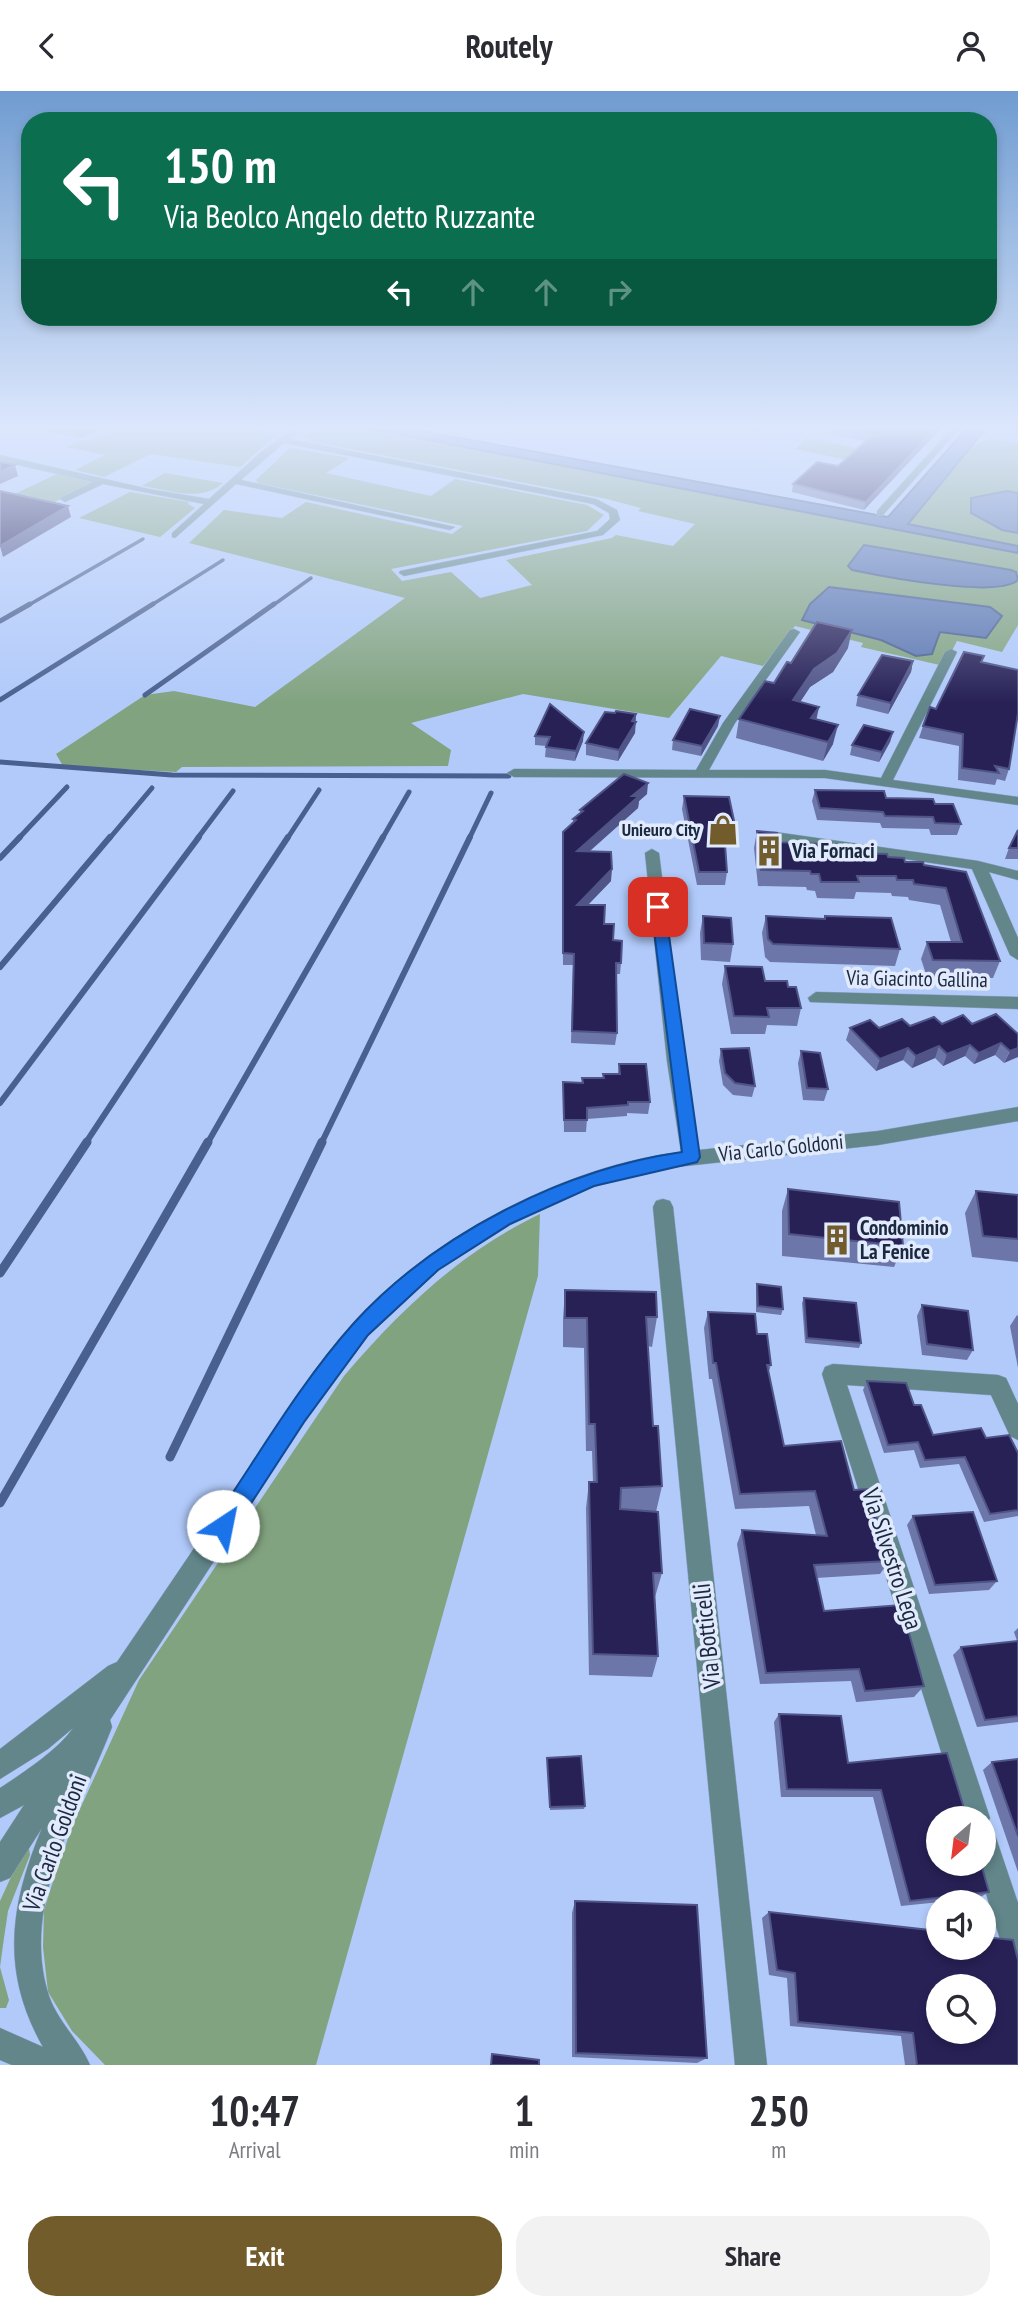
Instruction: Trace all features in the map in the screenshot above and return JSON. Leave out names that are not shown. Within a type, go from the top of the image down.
[{"type":"street","points":[[175,535],[193,519]]},
{"type":"street","points":[[413,519],[450,527]]},
{"type":"street","points":[[404,573],[600,533],[615,519]]},
{"type":"street","points":[[701,773],[729,723],[794,632]]},
{"type":"street","points":[[886,780],[951,652]]},
{"type":"street","points":[[514,773],[825,774],[886,780],[1018,801]]},
{"type":"street","points":[[775,836],[978,865],[1018,876]]},
{"type":"street","points":[[652,853],[676,1062],[691,1157]]},
{"type":"street","points":[[978,865],[1018,955]]},
{"type":"street","name":"Via Giacinto Gallina","points":[[816,998],[1018,1003]]},
{"type":"street","name":"Via Carlo Goldoni","points":[[0,1868],[80,1741],[297,1415],[361,1329],[432,1264],[503,1219],[589,1181],[657,1162],[878,1138],[1018,1114]]},
{"type":"street","name":"Via Botticelli","points":[[663,1207],[751,2065]]},
{"type":"street","name":"Via Silvestro Lega","points":[[972,1806],[833,1374],[998,1385],[1018,1429]]},
{"type":"street","name":"Via Carlo Goldoni","points":[[0,1765],[60,1723],[135,1659]]},
{"type":"street","name":"Via Carlo Goldoni","points":[[74,2065],[52,2033],[34,1997],[26,1962],[26,1925],[36,1886],[62,1812],[109,1698]]},
{"type":"street","name":"Via Carlo Goldoni","points":[[0,1804],[38,1779],[80,1741]]},
{"type":"street","points":[[995,1876],[1018,1949]]},
{"type":"street","points":[[0,2044],[49,2065]]},
{"type":"green space","points":[[84,519],[182,519],[160,537]]},
{"type":"green space","points":[[214,519],[384,519],[452,534],[463,526],[430,519],[600,519],[587,531],[391,569],[402,581],[451,572],[480,598],[532,585],[506,560],[616,535],[673,546],[695,524],[674,519],[841,519],[1018,553],[1018,625],[1002,652],[957,641],[944,666],[861,647],[863,643],[795,626],[763,666],[721,656],[669,718],[523,694],[411,723],[451,750],[448,766],[182,767],[176,772],[63,766],[56,754],[145,695],[174,691],[255,707],[405,598],[189,543]]},
{"type":"green space","points":[[911,519],[1018,519],[1018,546],[907,524]]},
{"type":"green space","points":[[540,1214],[538,1276],[316,2065],[105,2065],[72,2031],[48,1992],[43,1947],[44,1910],[74,1822],[139,1680],[344,1376],[410,1305],[458,1264],[511,1229]]},
{"type":"green space","points":[[29,1848],[30,1855],[8,1911],[0,1967],[0,1901],[17,1864]]},
{"type":"green space","points":[[0,1967],[9,2000],[6,2008],[0,2008]]},
{"type":"water","points":[[841,519],[912,519],[908,524],[1018,546],[1018,553]]},
{"type":"water","points":[[982,519],[1018,519],[1018,533],[1002,530]]},
{"type":"water","points":[[864,545],[1011,570],[1016,572],[1018,580],[1006,585],[964,587],[852,570],[848,566]]},
{"type":"water","points":[[829,587],[990,607],[1002,616],[986,638],[940,632],[932,654],[916,656],[881,640],[802,620],[810,604]]},
{"type":"building","points":[[0,519],[46,519],[0,546]]},
{"type":"building","points":[[817,622],[852,630],[837,653],[814,669],[793,700],[819,707],[811,718],[838,725],[828,742],[739,719],[765,681],[774,683],[787,662],[791,663]]},
{"type":"building","points":[[964,652],[984,656],[981,662],[1018,670],[1018,713],[1009,769],[995,766],[999,773],[962,768],[963,734],[923,726],[930,707],[936,709]]},
{"type":"building","points":[[882,655],[913,661],[891,703],[858,695]]},
{"type":"building","points":[[550,704],[584,732],[576,751],[546,747],[550,737],[535,736]]},
{"type":"building","points":[[690,709],[720,716],[702,746],[673,740]]},
{"type":"building","points":[[605,712],[636,714],[632,721],[636,722],[619,750],[586,743]]},
{"type":"building","points":[[864,725],[893,732],[882,752],[852,745]]},
{"type":"building","points":[[624,774],[648,783],[632,796],[639,796],[577,851],[611,852],[612,869],[577,905],[605,905],[604,924],[614,924],[613,940],[622,941],[621,963],[616,963],[617,1033],[572,1031],[574,954],[563,953],[563,832],[583,811],[580,810]]},
{"type":"building","points":[[815,790],[884,791],[886,798],[933,799],[935,804],[953,804],[961,824],[935,823],[933,817],[885,816],[883,812],[820,808]]},
{"type":"building","points":[[684,796],[729,797],[736,830],[724,831],[727,872],[699,872]]},
{"type":"building","points":[[1018,830],[1018,848],[1009,848]]},
{"type":"building","points":[[757,831],[777,833],[778,842],[844,845],[847,853],[887,854],[888,857],[904,858],[905,862],[923,862],[924,865],[966,872],[1000,961],[933,960],[927,942],[962,942],[946,888],[914,884],[913,880],[897,880],[896,876],[857,876],[859,882],[821,882],[819,874],[811,874],[810,871],[761,870]]},
{"type":"building","points":[[703,916],[731,918],[733,944],[704,943]]},
{"type":"building","points":[[766,916],[891,918],[900,949],[773,944],[768,939]]},
{"type":"building","points":[[725,966],[762,967],[765,981],[787,981],[788,987],[796,987],[801,1008],[767,1008],[769,1017],[734,1016]]},
{"type":"building","points":[[996,1014],[1018,1034],[1018,1048],[1010,1051],[1001,1043],[979,1053],[970,1045],[947,1054],[939,1046],[916,1056],[908,1048],[880,1059],[850,1028],[870,1020],[879,1028],[902,1019],[910,1026],[934,1017],[942,1024],[963,1015],[972,1024]]},
{"type":"building","points":[[749,1048],[755,1086],[735,1083],[725,1073],[721,1049]]},
{"type":"building","points":[[801,1051],[820,1053],[828,1089],[807,1088]]},
{"type":"building","points":[[619,1064],[646,1064],[650,1102],[587,1108],[587,1120],[564,1120],[563,1082],[583,1083],[582,1078],[604,1078],[603,1074],[620,1074]]},
{"type":"building","points":[[788,1189],[899,1202],[903,1246],[789,1234]]},
{"type":"building","points":[[976,1191],[1018,1195],[1018,1239],[983,1236]]},
{"type":"building","points":[[757,1284],[781,1287],[783,1309],[758,1306]]},
{"type":"building","points":[[565,1290],[656,1292],[657,1317],[646,1317],[653,1426],[658,1426],[662,1486],[621,1488],[620,1509],[658,1512],[662,1573],[653,1573],[658,1656],[593,1654],[589,1482],[597,1482],[595,1424],[589,1424],[587,1318],[565,1318]]},
{"type":"building","points":[[804,1298],[856,1303],[861,1343],[807,1338]]},
{"type":"building","points":[[922,1305],[968,1311],[973,1350],[927,1344]]},
{"type":"building","points":[[708,1312],[755,1314],[757,1334],[767,1334],[771,1365],[767,1365],[784,1446],[841,1441],[854,1490],[868,1489],[889,1561],[814,1565],[824,1611],[901,1605],[924,1686],[865,1691],[859,1669],[766,1673],[742,1530],[827,1536],[815,1491],[740,1494],[716,1363],[713,1363]]},
{"type":"building","points":[[867,1381],[906,1383],[914,1405],[921,1405],[933,1435],[981,1428],[986,1438],[1009,1435],[1018,1453],[1018,1510],[990,1514],[965,1457],[925,1460],[918,1442],[888,1445]]},
{"type":"building","points":[[973,1512],[997,1581],[935,1585],[913,1516]]},
{"type":"building","points":[[1018,1641],[1018,1716],[985,1720],[961,1647]]},
{"type":"building","points":[[779,1714],[841,1716],[848,1763],[947,1753],[963,1806],[926,1806],[926,1876],[984,1876],[988,1890],[926,1890],[926,1899],[910,1901],[881,1790],[787,1789]]},
{"type":"building","points":[[581,1756],[585,1806],[550,1807],[547,1758]]},
{"type":"building","points":[[1018,1759],[1018,1836],[992,1762]]},
{"type":"building","points":[[575,1901],[697,1905],[707,2058],[576,2053]]},
{"type":"building","points":[[769,1912],[926,1930],[926,1960],[996,1960],[996,1938],[1013,1940],[1018,1960],[1018,2065],[917,2065],[913,2033],[798,2022],[795,1973],[777,1970]]},
{"type":"building","points":[[492,2054],[539,2060],[539,2065],[491,2065]]},
{"type":"waterway","points":[[27,606],[143,539]]},
{"type":"waterway","points":[[150,606],[223,560]]},
{"type":"waterway","points":[[272,606],[311,578]]},
{"type":"waterway","points":[[0,621],[30,604]]},
{"type":"waterway","points":[[0,700],[153,604]]},
{"type":"waterway","points":[[145,695],[274,604]]},
{"type":"waterway","points":[[0,762],[172,775],[509,776]]},
{"type":"waterway","points":[[18,839],[67,787]]},
{"type":"waterway","points":[[109,839],[152,788]]},
{"type":"waterway","points":[[287,839],[319,790]]},
{"type":"waterway","points":[[197,839],[233,791]]},
{"type":"waterway","points":[[382,839],[409,792]]},
{"type":"waterway","points":[[469,839],[491,793]]},
{"type":"waterway","points":[[0,858],[20,837]]},
{"type":"waterway","points":[[0,967],[110,837]]},
{"type":"waterway","points":[[0,1103],[199,837]]},
{"type":"waterway","points":[[85,1144],[288,837]]},
{"type":"waterway","points":[[207,1144],[383,837]]},
{"type":"waterway","points":[[321,1144],[470,837]]},
{"type":"waterway","points":[[0,1273],[87,1142]]},
{"type":"waterway","points":[[0,1503],[208,1142]]},
{"type":"waterway","points":[[170,1457],[322,1142]]},
{"type":"place","name":"Unieuro City","points":[[723,830]]},
{"type":"place","name":"Via Fornaci","points":[[769,851]]},
{"type":"place","name":"Condominio La Fenice","points":[[837,1240]]},
{"type":"route","points":[[223,1526],[297,1415],[361,1329],[432,1264],[503,1219],[589,1181],[657,1162],[691,1157],[676,1062],[658,907]]}]
